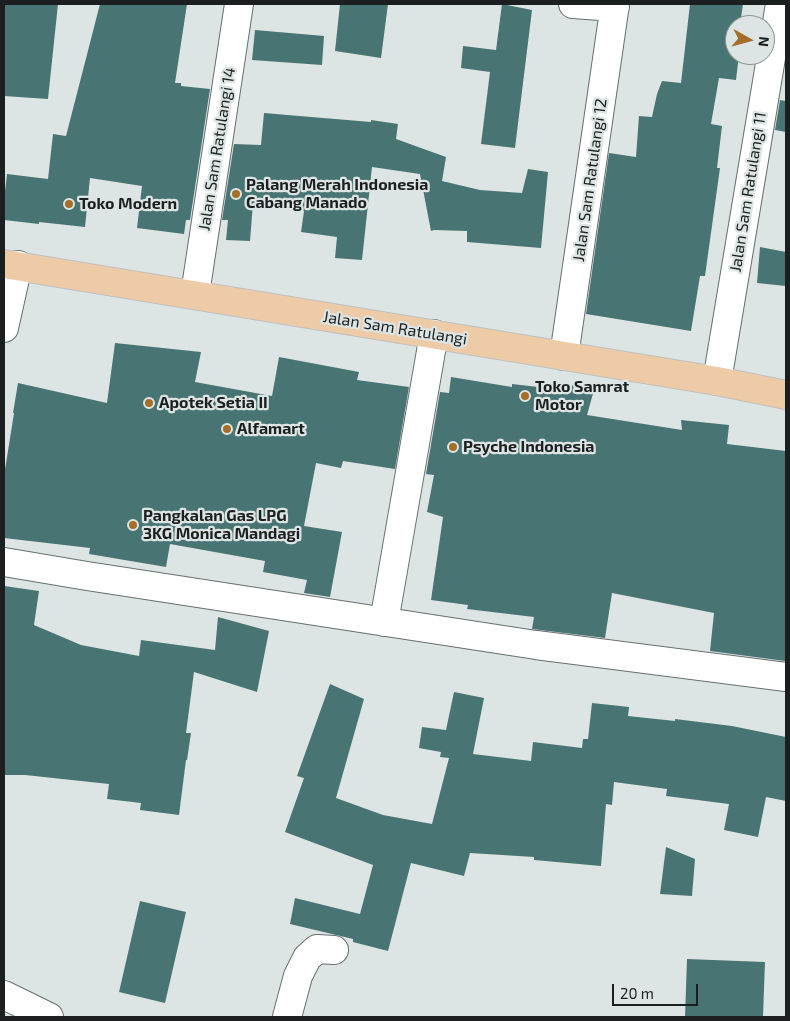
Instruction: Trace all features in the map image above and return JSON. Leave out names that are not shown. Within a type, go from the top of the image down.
[{"type":"main road","name":"Jalan Sam Ratulangi","points":[[11,264],[717,381],[786,395]]},
{"type":"street","name":"Jalan Sam Ratulangi 14","points":[[195,294],[239,4]]},
{"type":"street","points":[[573,4],[615,5]]},
{"type":"street","name":"Jalan Sam Ratulangi 11","points":[[717,381],[780,4]]},
{"type":"street","name":"Jalan Sam Ratulangi 12","points":[[564,356],[615,5]]},
{"type":"street","points":[[4,328],[11,264]]},
{"type":"street","points":[[384,622],[434,334]]},
{"type":"street","points":[[4,562],[546,646],[786,677]]},
{"type":"street","points":[[287,1017],[298,976],[307,958],[317,949],[334,950]]},
{"type":"street","points":[[4,995],[49,1017]]},
{"type":"building","points":[[4,4],[58,4],[48,99],[4,96]]},
{"type":"building","points":[[100,4],[187,4],[175,83],[181,83],[181,86],[210,89],[190,220],[186,220],[184,234],[137,228],[142,186],[90,178],[85,227],[4,220],[7,174],[48,179],[53,134],[66,136]]},
{"type":"building","points":[[340,4],[388,4],[381,58],[335,51]]},
{"type":"building","points":[[502,4],[532,10],[515,148],[481,144],[490,72],[461,68],[463,46],[496,50]]},
{"type":"building","points":[[690,4],[743,4],[741,15],[725,15],[725,65],[738,65],[736,80],[719,78],[711,124],[722,126],[717,168],[720,168],[705,276],[700,276],[691,331],[586,314],[609,153],[636,157],[639,116],[652,117],[662,81],[681,83]]},
{"type":"building","points":[[255,30],[324,36],[322,65],[252,60]]},
{"type":"building","points":[[780,100],[786,101],[786,132],[775,130]]},
{"type":"building","points":[[264,113],[371,122],[371,120],[398,124],[396,139],[446,157],[442,181],[480,190],[522,193],[528,169],[548,172],[541,248],[467,242],[467,231],[431,231],[420,174],[372,167],[362,260],[335,258],[337,237],[301,232],[304,211],[253,203],[250,241],[226,240],[228,220],[222,220],[234,144],[261,145]]},
{"type":"building","points":[[760,247],[786,252],[786,286],[757,283]]},
{"type":"building","points":[[115,343],[201,352],[195,382],[272,396],[279,357],[359,372],[357,380],[409,387],[395,469],[343,461],[341,468],[316,463],[304,526],[342,532],[330,597],[304,593],[307,580],[263,572],[265,561],[170,544],[166,567],[89,554],[90,548],[4,538],[4,476],[18,383],[107,403]]},
{"type":"building","points":[[451,377],[512,387],[512,384],[565,390],[566,385],[572,386],[573,384],[594,390],[587,415],[682,430],[681,420],[729,425],[727,444],[786,451],[785,661],[710,651],[714,613],[612,593],[605,638],[532,629],[534,617],[467,609],[468,605],[431,600],[443,517],[427,512],[434,475],[426,474],[440,392],[449,393]]},
{"type":"building","points":[[4,586],[39,591],[34,625],[81,645],[139,656],[141,640],[215,650],[218,617],[269,631],[257,692],[194,672],[186,733],[191,733],[179,815],[140,810],[141,803],[107,799],[109,784],[25,775],[4,775]]},
{"type":"building","points":[[330,684],[364,699],[336,798],[383,815],[432,824],[449,758],[440,757],[441,752],[419,748],[422,727],[446,730],[454,692],[484,698],[473,754],[531,761],[533,742],[582,748],[583,739],[588,739],[592,703],[629,707],[628,716],[675,721],[675,719],[732,726],[786,737],[786,801],[766,797],[758,837],[724,830],[729,804],[666,796],[667,789],[614,782],[612,805],[606,804],[601,866],[534,860],[534,857],[470,853],[464,876],[411,863],[388,951],[353,942],[353,939],[290,924],[295,898],[360,914],[373,865],[285,832],[304,778],[297,776]]},
{"type":"building","points":[[666,847],[695,859],[692,896],[660,894]]},
{"type":"building","points":[[140,901],[186,912],[165,1003],[119,992]]},
{"type":"building","points":[[687,959],[765,962],[763,1017],[685,1017]]},
{"type":"place","name":"Palang Merah Indonesia Cabang Manado","points":[[236,194]]},
{"type":"place","name":"Toko Modern","points":[[69,204]]},
{"type":"place","name":"Toko Samrat Motor","points":[[525,396]]},
{"type":"place","name":"Apotek Setia II","points":[[149,403]]},
{"type":"place","name":"Alfamart","points":[[227,429]]},
{"type":"place","name":"Psyche Indonesia","points":[[453,447]]},
{"type":"place","name":"Pangkalan Gas LPG 3KG Monica Mandagi","points":[[133,525]]}]
